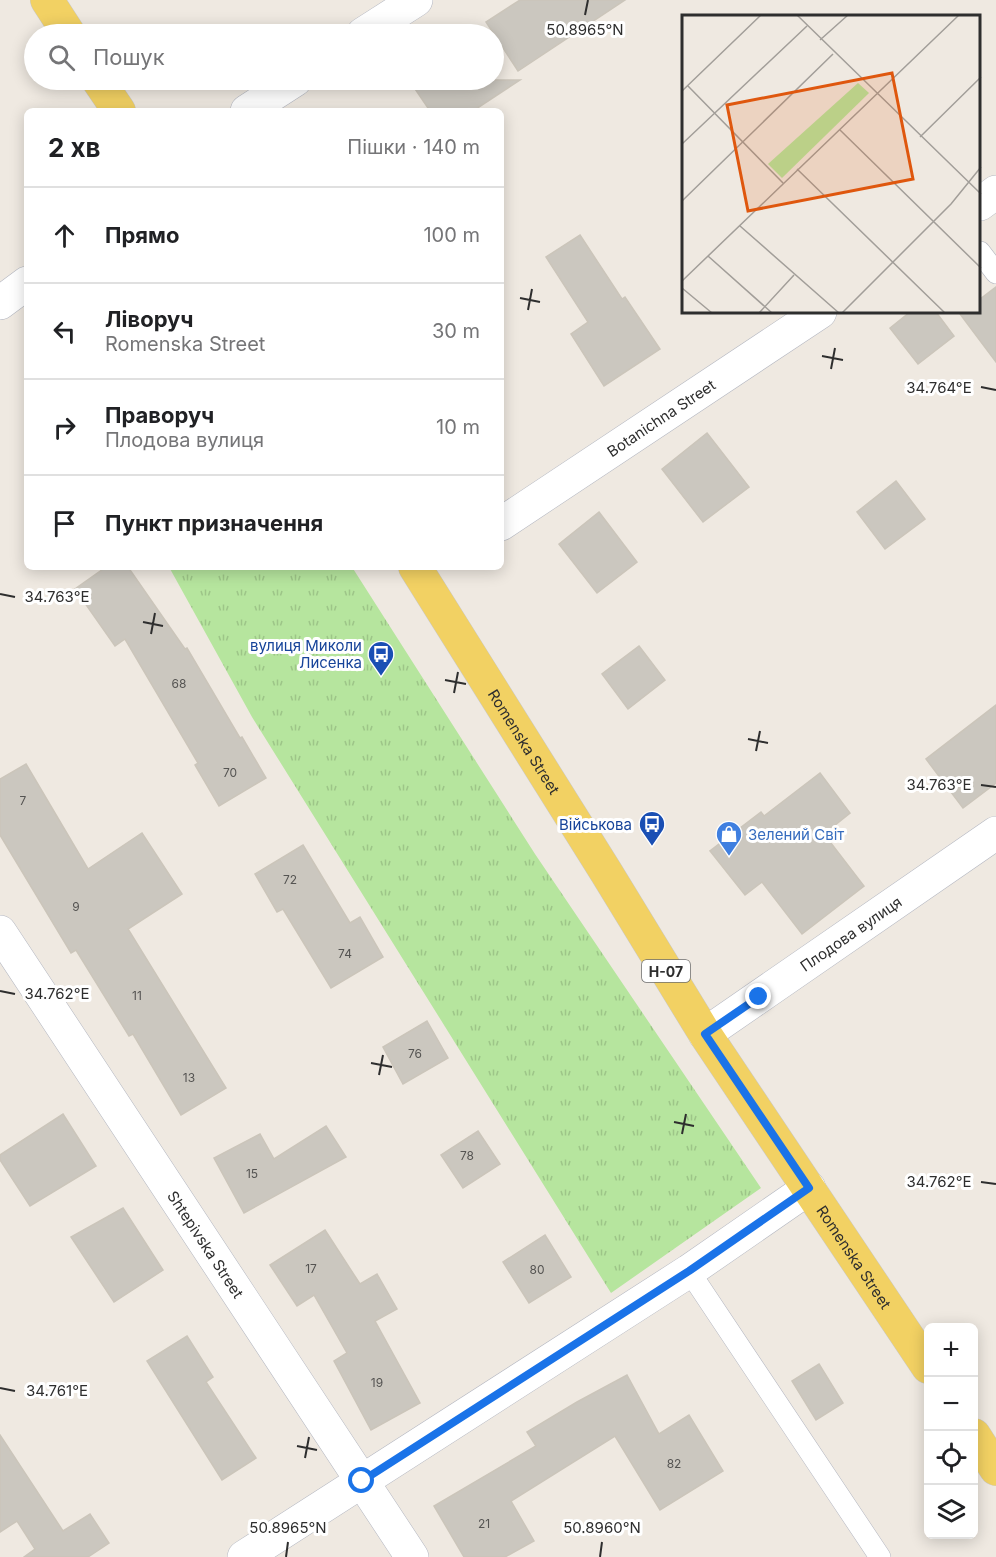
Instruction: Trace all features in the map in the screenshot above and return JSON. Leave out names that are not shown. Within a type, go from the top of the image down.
[{"type":"main road","points":[[47,0],[63,24]]},
{"type":"main road","points":[[105,90],[117,108]]},
{"type":"main road","name":"Romenska Street","points":[[424,570],[705,1034],[924,1362]]},
{"type":"main road","points":[[978,1442],[996,1469]]},
{"type":"street","points":[[379,24],[416,0]]},
{"type":"street","points":[[252,108],[280,90]]},
{"type":"street","points":[[981,203],[996,192]]},
{"type":"street","points":[[0,303],[24,286]]},
{"type":"street","name":"Botanichna Street","points":[[504,522],[817,314]]},
{"type":"street","name":"Плодова вулиця","points":[[705,1034],[996,833]]},
{"type":"street","name":"Shtepivska Street","points":[[0,932],[412,1557]]},
{"type":"street","points":[[244,1557],[689,1271],[809,1188]]},
{"type":"lane","points":[[981,253],[996,273]]},
{"type":"lane","points":[[689,1271],[880,1557]]},
{"type":"green space","points":[[171,570],[354,570],[535,854],[761,1188],[611,1293],[252,717]]},
{"type":"building","points":[[520,0],[625,0],[518,71],[504,50],[504,24],[487,24],[486,22]]},
{"type":"building","points":[[504,80],[520,80],[478,108],[428,108],[416,90],[504,90]]},
{"type":"building","points":[[580,235],[622,299],[625,297],[660,349],[604,386],[571,334],[588,322],[546,257]]},
{"type":"building","points":[[996,287],[996,362],[960,314],[981,314],[981,298]]},
{"type":"building","points":[[908,314],[938,314],[954,336],[918,364],[890,328]]},
{"type":"building","points":[[707,433],[749,487],[703,522],[662,469]]},
{"type":"building","points":[[896,481],[925,519],[885,549],[857,512]]},
{"type":"building","points":[[599,512],[637,562],[597,593],[559,544]]},
{"type":"building","points":[[102,570],[130,570],[185,649],[187,648],[266,778],[219,806],[195,765],[198,763],[125,639],[115,646],[75,589]]},
{"type":"building","points":[[639,646],[665,680],[628,709],[602,674]]},
{"type":"building","points":[[996,705],[996,783],[963,808],[926,759]]},
{"type":"building","points":[[26,764],[88,869],[142,833],[182,894],[128,929],[226,1088],[181,1115],[133,1034],[129,1036],[76,950],[71,953],[0,835],[0,779]]},
{"type":"building","points":[[820,773],[850,813],[824,834],[864,886],[802,934],[762,882],[745,895],[710,851],[761,812],[764,816]]},
{"type":"building","points":[[303,845],[350,923],[360,917],[383,957],[331,988],[283,909],[277,912],[255,874]]},
{"type":"building","points":[[427,1021],[448,1058],[403,1084],[383,1047]]},
{"type":"building","points":[[63,1114],[96,1166],[30,1206],[0,1160],[0,1155]]},
{"type":"building","points":[[326,1126],[346,1157],[244,1213],[214,1158],[260,1134],[274,1159]]},
{"type":"building","points":[[478,1131],[500,1164],[463,1188],[441,1155]]},
{"type":"building","points":[[123,1208],[163,1270],[114,1302],[71,1237]]},
{"type":"building","points":[[325,1230],[360,1284],[377,1274],[397,1309],[375,1321],[420,1403],[371,1430],[334,1361],[347,1353],[314,1295],[297,1306],[270,1265]]},
{"type":"building","points":[[545,1235],[571,1277],[529,1303],[503,1262]]},
{"type":"building","points":[[187,1336],[213,1377],[206,1382],[256,1458],[222,1480],[147,1361]]},
{"type":"building","points":[[819,1364],[843,1403],[816,1420],[792,1381]]},
{"type":"building","points":[[627,1375],[659,1434],[689,1415],[723,1471],[660,1510],[615,1436],[511,1501],[534,1541],[505,1557],[464,1557],[434,1506],[536,1446],[527,1432]]},
{"type":"building","points":[[0,1435],[63,1531],[90,1514],[109,1543],[88,1557],[24,1557],[35,1549],[17,1521],[0,1532]]},
{"type":"place","name":"вулиця Миколи Лисенка","points":[[381,677]]},
{"type":"place","name":"Військова","points":[[652,847]]},
{"type":"place","name":"Зелений Світ","points":[[729,857]]},
{"type":"route","points":[[362,1481],[689,1271],[809,1188],[705,1034],[759,997]]}]
